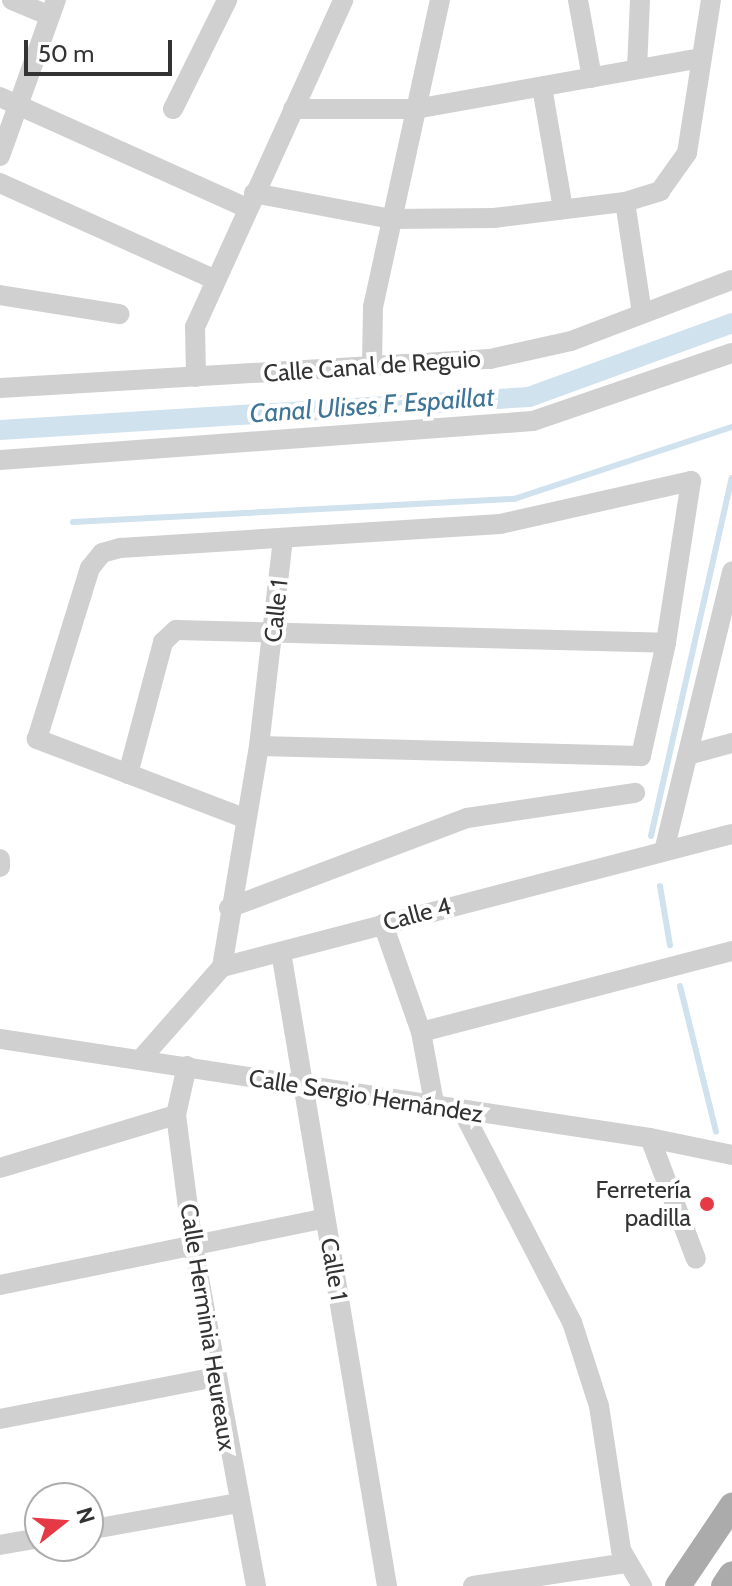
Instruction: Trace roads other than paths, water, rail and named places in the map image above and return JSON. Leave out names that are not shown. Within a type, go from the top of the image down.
[{"type":"main road","points":[[678,1586],[732,1506]]},
{"type":"street","points":[[0,156],[9,100],[53,8],[12,0]]},
{"type":"street","points":[[173,109],[227,0]]},
{"type":"street","points":[[196,377],[195,327],[214,279],[343,0]]},
{"type":"street","points":[[372,364],[373,307],[440,0]]},
{"type":"street","points":[[578,0],[592,78]]},
{"type":"street","points":[[637,69],[640,0]]},
{"type":"street","points":[[9,100],[250,201],[392,219],[494,218],[625,202],[660,191],[687,153],[711,0]]},
{"type":"street","points":[[293,109],[415,109],[700,58]]},
{"type":"street","points":[[542,87],[563,209]]},
{"type":"street","points":[[0,183],[214,279]]},
{"type":"street","points":[[625,202],[642,313]]},
{"type":"street","name":"Calle Canal de Reguio","points":[[0,388],[490,359],[571,341],[732,280]]},
{"type":"street","points":[[0,295],[119,314]]},
{"type":"street","points":[[0,460],[533,421],[732,353]]},
{"type":"street","points":[[244,818],[37,739],[95,560],[120,548],[283,539],[534,519],[689,480],[647,750],[639,757],[259,746]]},
{"type":"street","name":"Calle 1","points":[[222,967],[244,818],[259,746],[283,539]]},
{"type":"street","points":[[664,851],[688,755],[725,630],[732,571]]},
{"type":"street","points":[[128,774],[168,633],[666,643]]},
{"type":"street","points":[[688,755],[732,743]]},
{"type":"street","points":[[229,908],[467,818],[635,793]]},
{"type":"street","name":"Calle 4","points":[[222,967],[732,834]]},
{"type":"street","points":[[0,859],[0,867]]},
{"type":"street","points":[[383,924],[421,1032],[435,1108]]},
{"type":"street","points":[[421,1032],[732,951]]},
{"type":"street","name":"Calle 1","points":[[281,952],[387,1586]]},
{"type":"street","points":[[140,1060],[222,967]]},
{"type":"street","name":"Calle Sergio Hernández","points":[[0,1039],[187,1066],[464,1114],[650,1138],[732,1155]]},
{"type":"street","name":"Calle Herminia Heureaux","points":[[187,1066],[176,1115],[193,1246],[238,1503],[256,1586]]},
{"type":"street","points":[[464,1114],[576,1332],[599,1406],[620,1545],[642,1586]]},
{"type":"street","points":[[0,1168],[176,1115]]},
{"type":"street","points":[[650,1138],[696,1259]]},
{"type":"street","points":[[0,1285],[325,1218]]},
{"type":"street","points":[[0,1419],[216,1377]]},
{"type":"street","points":[[104,1527],[238,1503]]},
{"type":"street","points":[[0,1545],[24,1541]]},
{"type":"street","points":[[473,1586],[627,1563]]},
{"type":"waterway","name":"Canal Ulises F. Espaillat","points":[[0,430],[529,397],[732,323]]},
{"type":"waterway","points":[[73,522],[514,499],[732,427]]},
{"type":"waterway","points":[[651,836],[732,478]]},
{"type":"waterway","points":[[660,886],[670,945]]},
{"type":"waterway","points":[[680,986],[716,1132]]},
{"type":"place","name":"Ferretería padilla","points":[[707,1204]]}]
